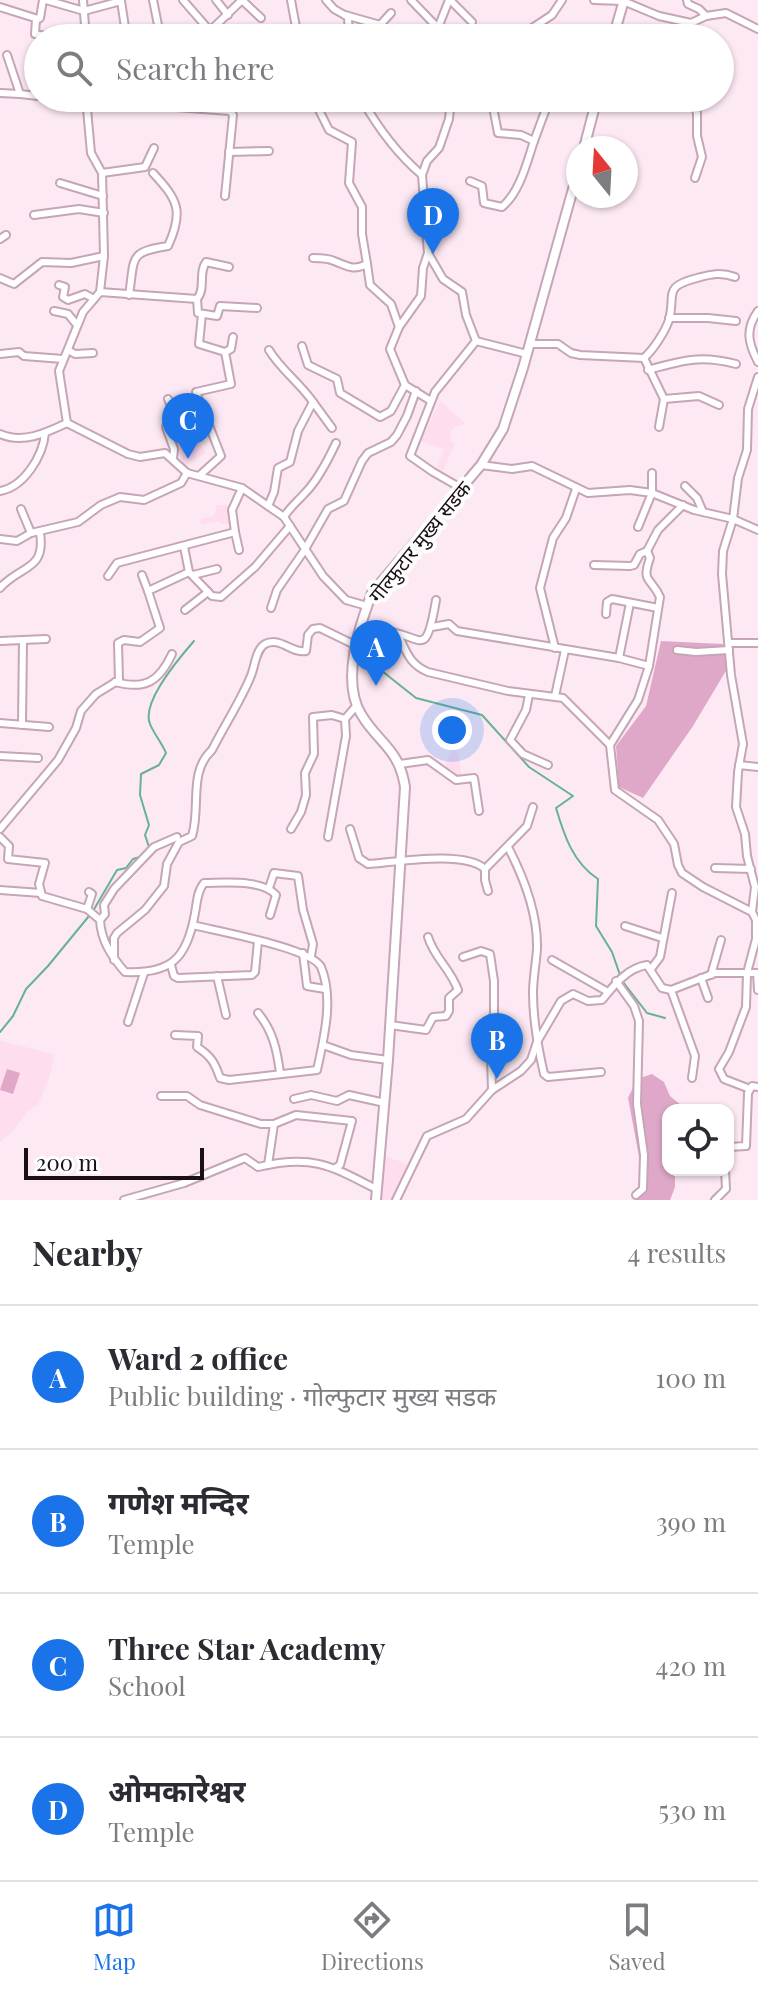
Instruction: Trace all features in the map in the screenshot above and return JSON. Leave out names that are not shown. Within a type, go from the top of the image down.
[{"type":"main road","points":[[617,24],[623,1]]},
{"type":"main road","points":[[587,136],[593,112]]},
{"type":"main road","name":"गोल्फुटार मुख्य सडक","points":[[376,1200],[405,787],[400,764],[357,705],[352,692],[352,665],[372,593],[481,465],[503,429],[568,208]]},
{"type":"street","points":[[36,19],[40,18],[44,0],[84,11],[121,1],[124,24]]},
{"type":"street","points":[[83,0],[85,24]]},
{"type":"street","points":[[153,0],[158,24]]},
{"type":"street","points":[[183,0],[201,24]]},
{"type":"street","points":[[216,0],[228,15]]},
{"type":"street","points":[[219,24],[242,0],[261,18]]},
{"type":"street","points":[[291,0],[295,24]]},
{"type":"street","points":[[326,0],[345,15],[376,24]]},
{"type":"street","points":[[411,0],[434,24]]},
{"type":"street","points":[[438,24],[450,0],[472,22]]},
{"type":"street","points":[[538,24],[552,15],[562,0]]},
{"type":"street","points":[[594,0],[623,1],[659,16],[691,23],[706,16],[726,13],[758,29]]},
{"type":"street","points":[[687,0],[688,4],[706,16]]},
{"type":"street","points":[[0,7],[36,19]]},
{"type":"street","points":[[381,24],[391,13]]},
{"type":"street","points":[[345,15],[349,24]]},
{"type":"street","points":[[36,19],[36,24]]},
{"type":"street","points":[[7,55],[20,94]]},
{"type":"street","points":[[0,93],[24,94]]},
{"type":"street","points":[[67,423],[66,399],[59,374],[77,325],[100,292],[104,256],[102,173],[91,153],[87,112]]},
{"type":"street","points":[[225,196],[233,115],[231,112]]},
{"type":"street","points":[[320,112],[329,130],[352,142],[349,183],[362,207],[362,234],[370,285],[391,304],[399,327]]},
{"type":"street","points":[[368,112],[402,158],[422,175]]},
{"type":"street","points":[[431,401],[405,385],[390,349],[399,327],[421,296],[423,268],[428,253],[422,175],[427,161],[439,148],[450,112]]},
{"type":"street","points":[[494,112],[498,133],[521,135],[534,141]]},
{"type":"street","points":[[470,181],[482,186],[484,203],[502,207],[508,202],[523,173],[545,112]]},
{"type":"street","points":[[695,178],[702,157],[697,136],[697,112]]},
{"type":"street","points":[[102,173],[145,167],[154,148]]},
{"type":"street","points":[[229,152],[269,151]]},
{"type":"street","points":[[129,295],[135,258],[143,250],[168,246],[178,225],[177,206],[169,190],[153,173]]},
{"type":"street","points":[[60,183],[103,196]]},
{"type":"street","points":[[34,215],[79,209],[104,213]]},
{"type":"street","points":[[428,253],[443,279],[462,292],[466,315],[476,341]]},
{"type":"street","points":[[0,278],[14,284],[42,262],[71,263],[104,256]]},
{"type":"street","points":[[313,258],[334,260],[344,268],[367,264]]},
{"type":"street","points":[[229,267],[206,262],[203,266],[201,294],[197,299],[198,313],[217,316],[220,306],[257,308]]},
{"type":"street","points":[[644,358],[669,318],[671,293],[680,282],[715,273],[735,277]]},
{"type":"street","points":[[59,285],[65,287],[63,297],[68,300],[85,294],[94,299]]},
{"type":"street","points":[[100,292],[197,299]]},
{"type":"street","points":[[54,311],[68,314],[77,325]]},
{"type":"street","points":[[758,311],[748,332],[758,362]]},
{"type":"street","points":[[202,314],[199,344],[231,351]]},
{"type":"street","points":[[669,318],[736,321]]},
{"type":"street","points":[[199,476],[221,456],[196,392],[231,384],[233,337]]},
{"type":"street","points":[[476,341],[528,349],[558,344],[580,355],[644,358]]},
{"type":"street","points":[[461,488],[410,456],[435,392],[476,341]]},
{"type":"street","points":[[302,346],[308,365],[337,379],[340,393],[380,417],[391,411],[405,385]]},
{"type":"street","points":[[68,350],[75,354],[93,353]]},
{"type":"street","points":[[269,350],[277,364],[305,390],[332,428]]},
{"type":"street","points":[[0,354],[19,352],[24,356],[63,359]]},
{"type":"street","points":[[648,370],[708,357],[736,364]]},
{"type":"street","points":[[644,358],[664,399],[659,427]]},
{"type":"street","points":[[752,912],[755,887],[745,834],[736,807],[743,744],[731,675],[722,574],[723,551],[747,450],[748,409],[758,377]]},
{"type":"street","points":[[271,608],[277,590],[328,509],[344,501],[368,453],[391,442],[397,435],[416,391]]},
{"type":"street","points":[[664,399],[699,396],[719,405]]},
{"type":"street","points":[[168,399],[171,405],[166,427],[174,449],[173,459]]},
{"type":"street","points":[[268,506],[278,468],[290,462],[298,431],[313,402]]},
{"type":"street","points":[[0,434],[14,439],[45,433],[67,423]]},
{"type":"street","points":[[67,423],[128,454],[140,457],[165,453],[187,473],[242,488],[284,517],[304,551],[346,600],[367,606]]},
{"type":"street","points":[[0,491],[12,489],[23,479],[44,443],[45,433]]},
{"type":"street","points":[[284,517],[325,466],[336,443]]},
{"type":"street","points":[[481,465],[512,469],[532,466],[588,493],[630,490],[652,493],[758,530]]},
{"type":"street","points":[[0,539],[17,541],[31,533],[78,522],[108,501],[120,497],[144,500],[181,483],[187,473]]},
{"type":"street","points":[[638,527],[652,493],[652,473]]},
{"type":"street","points":[[685,486],[697,498],[703,512]]},
{"type":"street","points":[[239,550],[232,510],[242,488]]},
{"type":"street","points":[[555,648],[540,588],[553,538],[566,518],[576,489]]},
{"type":"street","points":[[594,565],[634,565],[640,554],[647,551],[658,530],[683,505]]},
{"type":"street","points":[[21,509],[31,533]]},
{"type":"street","points":[[184,547],[191,574],[217,598],[255,567],[290,526]]},
{"type":"street","points":[[108,576],[117,563],[235,532]]},
{"type":"street","points":[[2,583],[36,563],[43,548],[40,533]]},
{"type":"street","points":[[610,745],[638,700],[649,666],[660,597],[645,575],[650,558],[647,551]]},
{"type":"street","points":[[148,591],[191,574],[217,569]]},
{"type":"street","points":[[0,829],[58,760],[76,728],[81,711],[96,694],[119,680],[118,643],[124,640],[140,642],[160,628],[142,575]]},
{"type":"street","points":[[185,610],[208,592]]},
{"type":"street","points":[[114,960],[114,938],[117,933],[145,910],[164,886],[167,864],[179,842],[192,836],[196,823],[197,777],[203,758],[212,750],[251,678],[259,650],[266,644],[276,642],[300,652],[306,651],[308,635],[313,629],[320,628],[357,646],[381,631],[416,642],[427,637],[432,627],[436,600]]},
{"type":"street","points":[[606,614],[609,600],[658,608]]},
{"type":"street","points":[[619,658],[630,603]]},
{"type":"street","points":[[432,627],[449,624],[457,631],[619,658],[649,666]]},
{"type":"street","points":[[398,634],[408,658],[417,668],[442,677],[529,695],[555,696],[572,705],[610,745],[615,790],[658,820],[674,844],[682,873],[752,912],[756,920],[756,939],[747,973],[746,1007],[719,1069],[724,1079],[750,1089],[758,1087]]},
{"type":"street","points":[[0,641],[46,639]]},
{"type":"street","points":[[22,725],[23,640]]},
{"type":"street","points":[[677,650],[696,652],[758,643]]},
{"type":"street","points":[[555,696],[565,650]]},
{"type":"street","points":[[115,682],[131,686],[149,683],[164,672],[172,654]]},
{"type":"street","points":[[529,695],[526,710],[510,740],[523,754],[548,765]]},
{"type":"street","points":[[328,837],[346,736],[345,719],[357,705]]},
{"type":"street","points":[[291,829],[306,795],[305,773],[314,754],[313,717],[332,715],[345,719]]},
{"type":"street","points":[[0,723],[49,727]]},
{"type":"street","points":[[0,756],[38,758]]},
{"type":"street","points":[[400,764],[428,760],[456,780],[474,778],[479,811]]},
{"type":"street","points":[[739,765],[758,767]]},
{"type":"street","points":[[485,869],[527,826],[533,807]]},
{"type":"street","points":[[350,829],[363,863],[461,859],[479,862],[485,869],[488,891]]},
{"type":"street","points":[[0,837],[9,846],[8,859],[45,863],[39,884],[42,896],[72,902],[93,914],[105,914],[104,905],[114,889],[154,847],[177,837]]},
{"type":"street","points":[[508,847],[523,881],[533,917],[537,945],[533,994],[537,1042],[544,1074],[548,1077],[601,1072]]},
{"type":"street","points":[[715,868],[751,869]]},
{"type":"street","points":[[269,888],[274,873],[298,876],[303,910],[313,944],[307,955],[307,986],[325,989]]},
{"type":"street","points":[[89,892],[100,934],[114,960],[125,972],[144,973],[171,965],[182,951],[193,925],[199,890],[204,883],[239,882],[269,888],[276,895],[270,915]]},
{"type":"street","points":[[0,890],[41,893]]},
{"type":"street","points":[[651,969],[660,957],[672,893]]},
{"type":"street","points":[[175,1035],[198,1036],[197,1047],[215,1063],[220,1078],[240,1080],[317,1070],[323,1045],[328,1002],[320,965],[307,955],[193,925]]},
{"type":"street","points":[[625,926],[662,938]]},
{"type":"street","points":[[390,1025],[426,1030],[433,1017],[446,1016],[449,1011],[449,998],[458,990],[447,966],[434,954],[428,937]]},
{"type":"street","points":[[711,975],[721,940]]},
{"type":"street","points":[[171,965],[174,976],[178,978],[254,974],[258,941]]},
{"type":"street","points":[[463,957],[481,951],[490,954],[494,1014],[485,1033],[491,1056],[492,1090]]},
{"type":"street","points":[[552,960],[608,992]]},
{"type":"street","points":[[396,1200],[427,1136],[466,1119],[492,1090],[521,1071],[531,1060],[537,1042],[561,1001],[573,994],[595,1002],[602,1000],[616,981],[638,966],[647,965],[662,988],[671,990],[711,975],[757,973],[758,990]]},
{"type":"street","points":[[132,972],[136,998]]},
{"type":"street","points":[[128,1022],[144,973]]},
{"type":"street","points":[[217,976],[226,1015]]},
{"type":"street","points":[[701,978],[708,998]]},
{"type":"street","points":[[616,981],[634,1006],[639,1021],[637,1104],[644,1155],[643,1189],[636,1195]]},
{"type":"street","points":[[671,990],[695,1056],[692,1078]]},
{"type":"street","points":[[258,1013],[268,1025],[277,1050],[280,1073]]},
{"type":"street","points":[[323,1045],[351,1055],[388,1060]]},
{"type":"street","points":[[734,1147],[746,1146],[750,1089]]},
{"type":"street","points":[[294,1099],[311,1095],[337,1101],[349,1095],[385,1103]]},
{"type":"street","points":[[161,1096],[187,1096],[200,1105],[261,1124],[274,1124],[296,1115],[352,1121],[340,1165],[335,1168]]},
{"type":"street","points":[[268,1165],[274,1124]]},
{"type":"street","points":[[124,1200],[184,1183],[245,1158],[258,1167],[293,1159],[335,1168],[376,1189]]},
{"type":"street","points":[[715,1200],[726,1189],[725,1176]]},
{"type":"shaded area","points":[[440,401],[466,424],[454,427],[450,433],[451,442],[455,443],[441,475],[435,473],[444,449],[421,441]]},
{"type":"shaded area","points":[[189,441],[189,445],[200,444],[206,453],[183,466],[176,445]]},
{"type":"shaded area","points":[[217,505],[231,505],[230,524],[220,524],[219,521],[201,525],[200,519],[214,516]]},
{"type":"shaded area","points":[[661,641],[723,644],[727,669],[693,726],[643,798],[619,787],[616,746],[646,706]]},
{"type":"shaded area","points":[[457,748],[462,776],[454,778],[445,767],[451,749]]},
{"type":"shaded area","points":[[0,1041],[54,1054],[50,1075],[38,1105],[29,1110],[0,1142]]},
{"type":"shaded area","points":[[7,1069],[20,1073],[13,1094],[0,1090]]},
{"type":"shaded area","points":[[652,1074],[664,1082],[670,1096],[680,1104],[662,1104],[662,1176],[675,1176],[670,1200],[636,1200],[644,1183],[628,1098],[637,1079]]},
{"type":"shaded area","points":[[383,1156],[412,1165],[398,1197],[393,1200],[378,1200]]},
{"type":"waterway","points":[[93,911],[117,870],[126,868],[149,847],[145,835],[149,825],[140,795],[141,774],[159,765],[166,753],[150,724],[151,704],[163,681],[194,641]]},
{"type":"waterway","points":[[382,671],[416,698],[482,715],[529,767],[573,796],[556,808],[576,857],[598,879],[596,926],[612,952],[620,975]]},
{"type":"waterway","points":[[0,1032],[13,1016],[26,989],[89,916]]},
{"type":"waterway","points":[[623,982],[647,1013],[665,1018]]},
{"type":"place","name":"ओमकारेश्वर","points":[[433,254]]},
{"type":"place","name":"Three Star Academy","points":[[188,459]]},
{"type":"place","name":"Ward 2 office","points":[[376,686]]},
{"type":"place","name":"गणेश मन्दिर","points":[[497,1079]]}]
